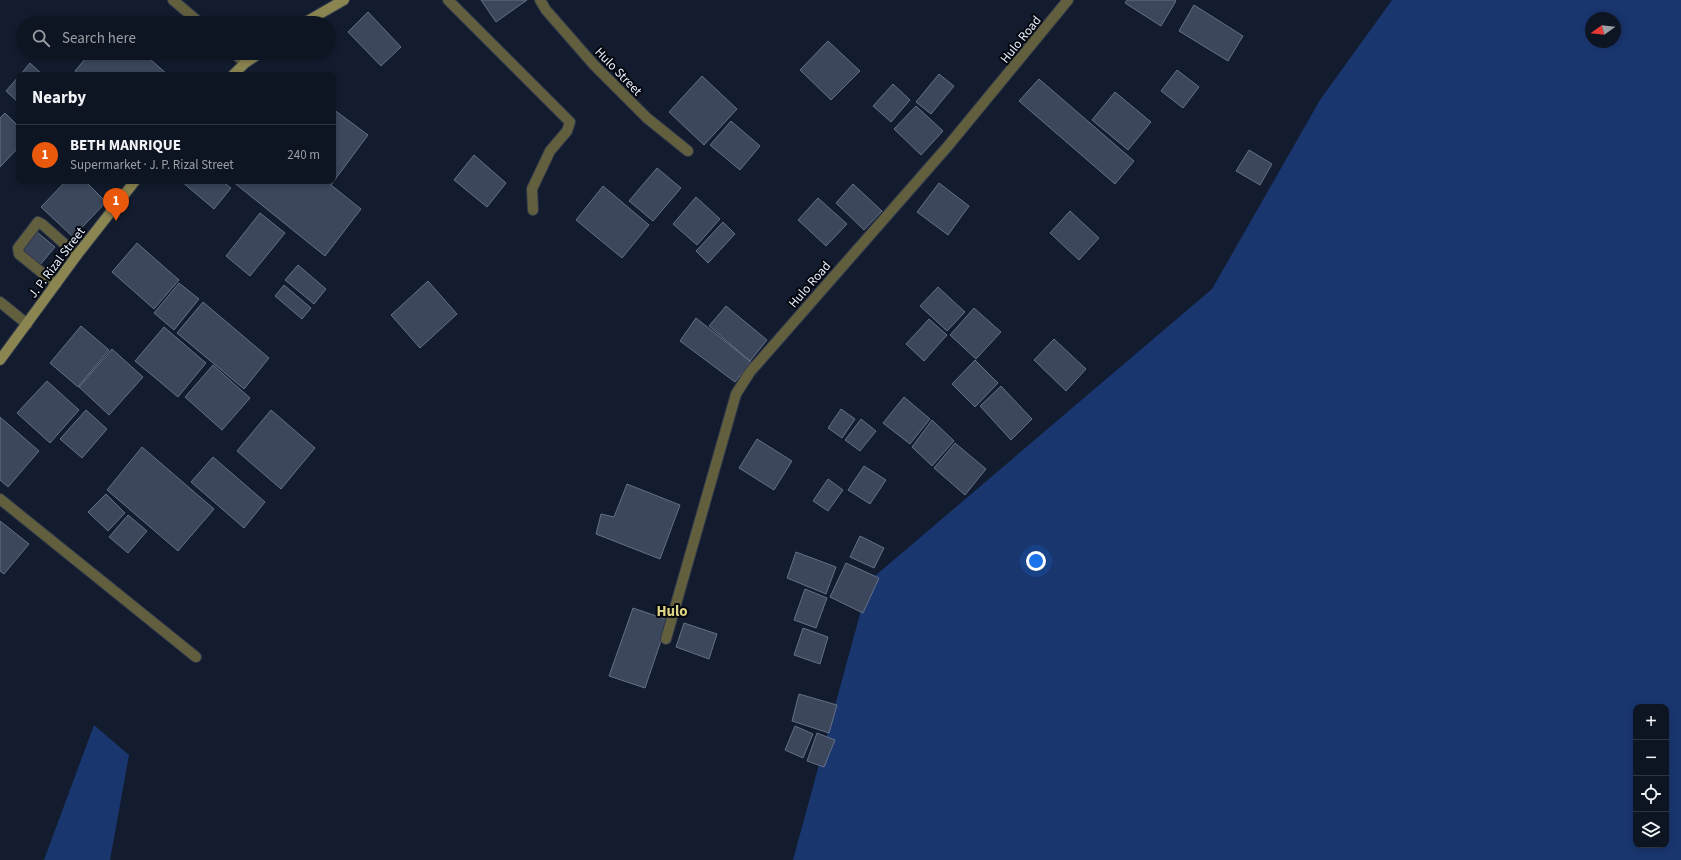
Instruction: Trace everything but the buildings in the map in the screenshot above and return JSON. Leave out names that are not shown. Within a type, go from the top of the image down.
[{"type":"main road","points":[[316,16],[344,0]]},
{"type":"main road","points":[[236,72],[250,60]]},
{"type":"main road","name":"J. P. Rizal Street","points":[[0,360],[77,255],[133,184]]},
{"type":"street","points":[[173,0],[192,16]]},
{"type":"street","points":[[448,0],[570,122],[567,131],[550,151],[532,188],[533,210]]},
{"type":"street","name":"Hulo Street","points":[[540,0],[546,10],[594,65],[647,118],[688,151]]},
{"type":"street","name":"Hulo Road","points":[[666,638],[736,394],[750,372],[948,146],[1068,0]]},
{"type":"street","points":[[242,60],[245,63]]},
{"type":"street","points":[[56,284],[19,254],[18,248],[38,222],[77,255]]},
{"type":"street","points":[[0,302],[27,324]]},
{"type":"street","points":[[0,499],[196,657]]},
{"type":"water","points":[[1392,0],[1681,0],[1681,860],[793,860],[869,581],[1212,289],[1320,100]]},
{"type":"water","points":[[94,725],[129,755],[110,860],[44,860]]},
{"type":"place","name":"BETH MANRIQUE","points":[[116,221]]},
{"type":"district","name":"Hulo","points":[[672,611]]}]
